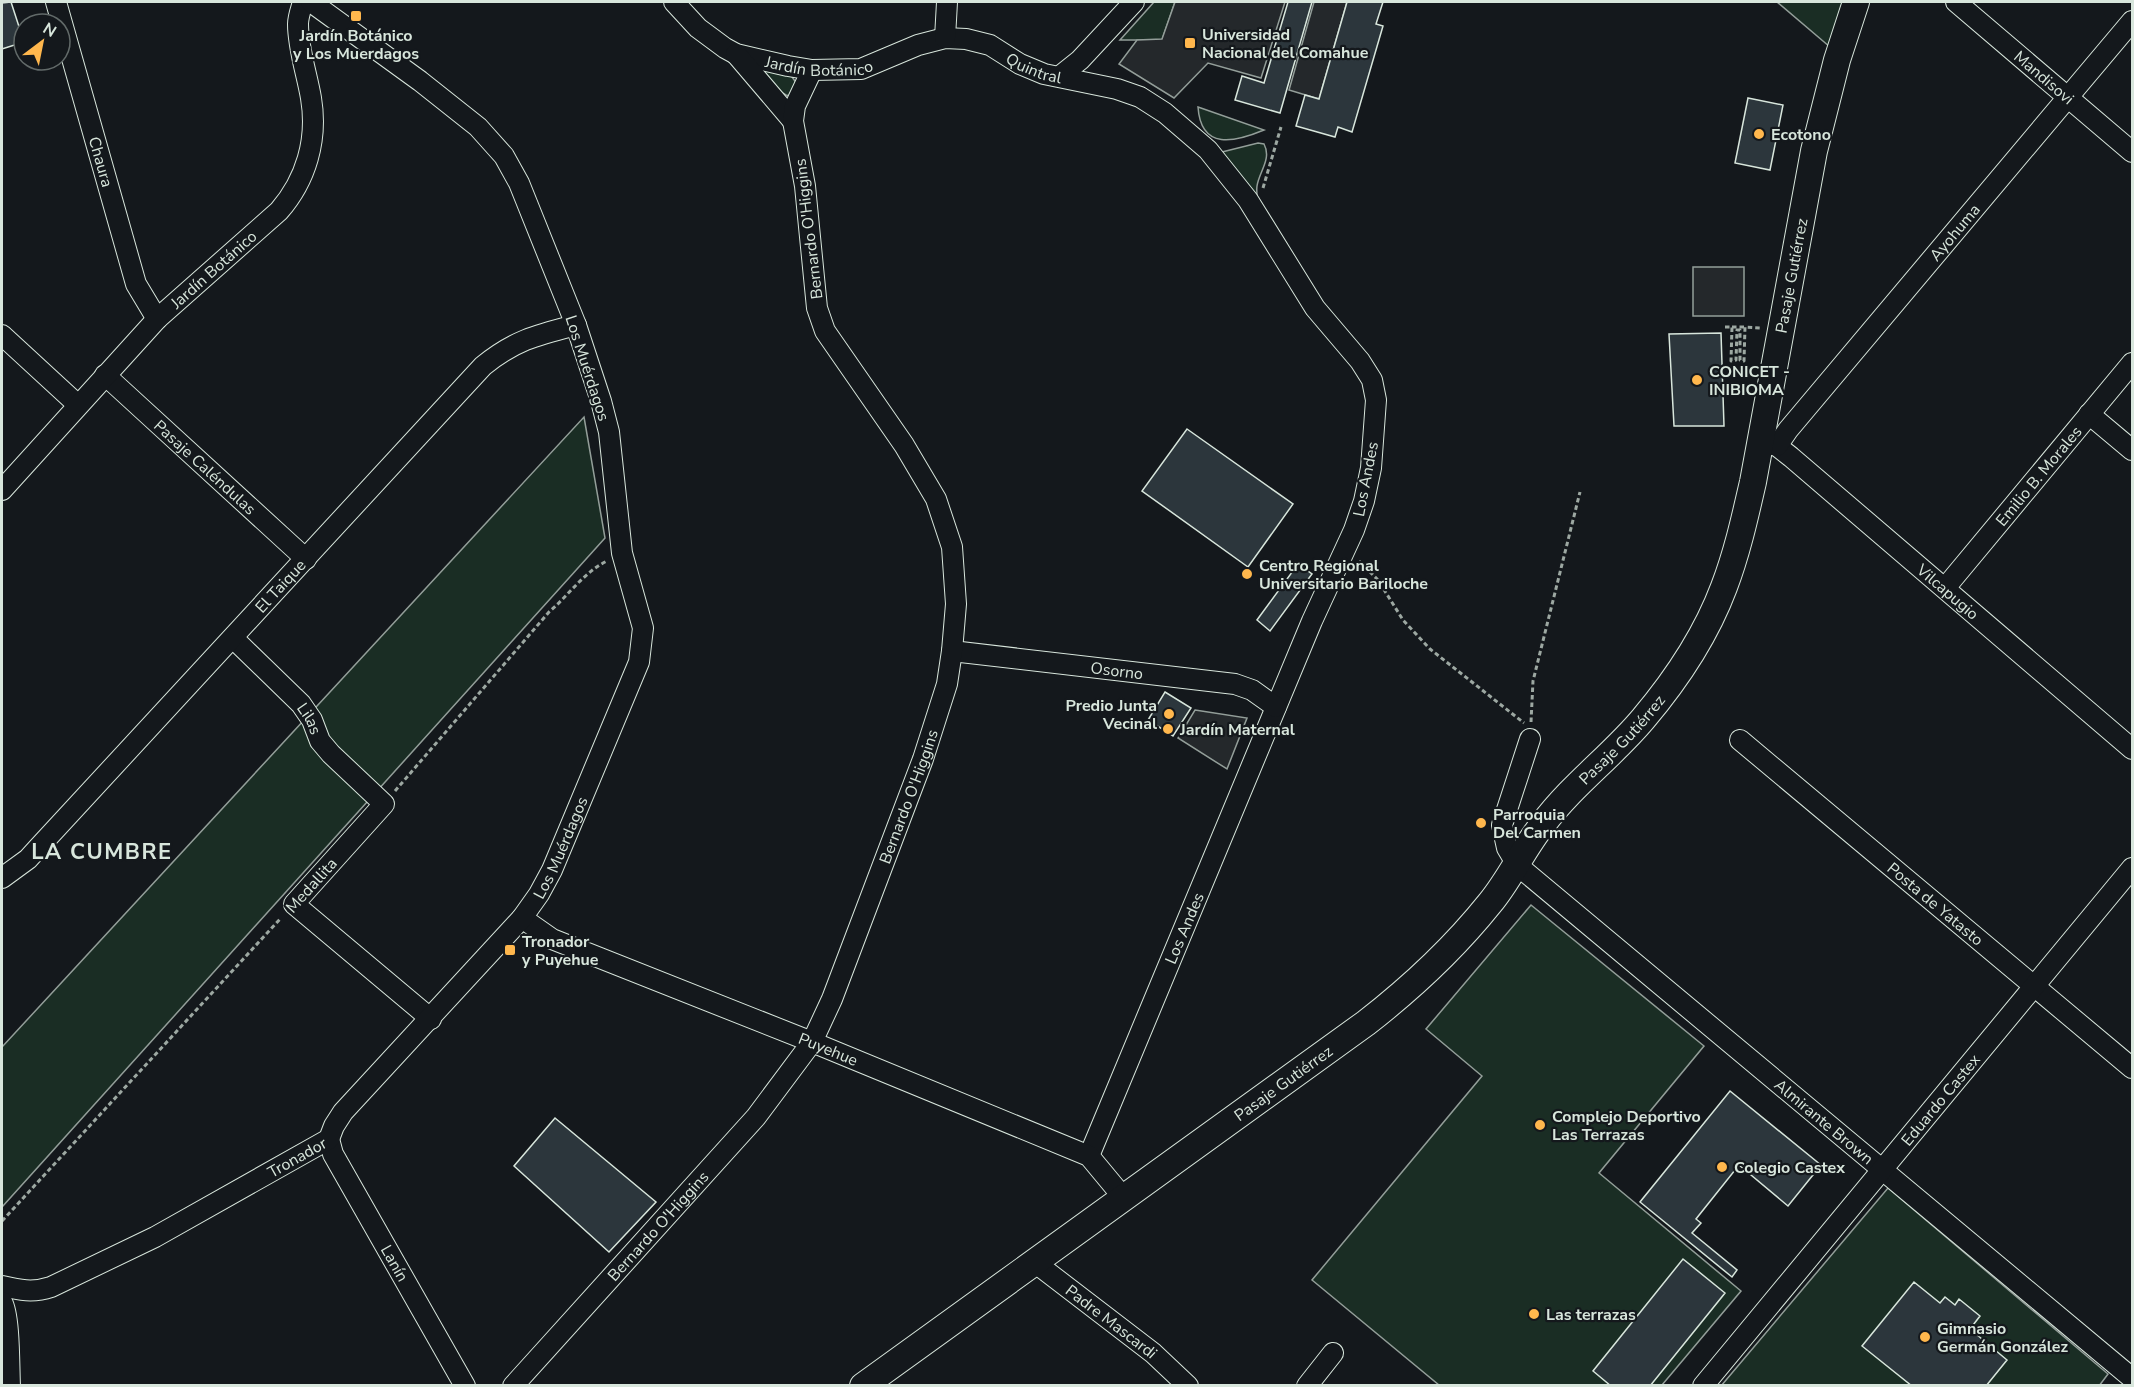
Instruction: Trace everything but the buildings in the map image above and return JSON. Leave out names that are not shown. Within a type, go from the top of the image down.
[{"type":"main road","name":"Pasaje Gutiérrez","points":[[863,1386],[1402,995],[1491,903],[1541,825],[1555,808],[1644,719],[1676,677],[1702,633],[1724,588],[1769,444],[1780,329],[1814,152],[1837,60],[1856,2]]},
{"type":"street","name":"Chaura","points":[[56,2],[136,284],[157,318]]},
{"type":"street","name":"Jardín Botánico","points":[[2,490],[157,318],[279,212],[291,198],[303,177],[310,151],[311,102],[298,23],[303,2]]},
{"type":"street","name":"Los Muérdagos","points":[[311,2],[420,81],[478,127],[504,156],[519,183],[576,325],[609,432],[622,553],[643,628],[639,662],[552,870],[522,918]]},
{"type":"street","name":"Jardín Botánico","points":[[674,2],[698,28],[736,54],[812,70],[861,69],[918,45],[945,38]]},
{"type":"street","points":[[945,38],[947,2]]},
{"type":"street","name":"Quintral","points":[[945,38],[966,39],[990,45],[1020,64],[1044,74],[1060,76],[1080,60],[1134,2]]},
{"type":"street","name":"Mandisovi","points":[[1956,2],[2133,152]]},
{"type":"street","name":"Ayohuma","points":[[1769,444],[1795,421],[2133,21]]},
{"type":"street","name":"Bernardo O'Higgins","points":[[736,54],[793,121]]},
{"type":"street","name":"Bernardo O'Higgins","points":[[513,1386],[756,1117],[812,1042],[832,999],[923,759],[946,684],[952,651],[956,604],[952,547],[936,499],[904,445],[825,331],[818,308],[805,186],[793,121],[799,96],[812,70]]},
{"type":"street","name":"Los Andes","points":[[1060,76],[1117,89],[1140,97],[1165,113],[1208,150],[1248,200],[1315,308],[1360,361],[1372,380],[1376,400],[1371,468],[1364,501],[1089,1156]]},
{"type":"street","name":"El Taique","points":[[2,878],[28,859],[483,366],[520,341],[576,325]]},
{"type":"street","points":[[2,335],[78,405]]},
{"type":"street","name":"Emilio B. Morales","points":[[1945,588],[2133,363]]},
{"type":"street","name":"Pasaje Caléndulas","points":[[105,375],[306,559]]},
{"type":"street","points":[[2089,414],[2133,450]]},
{"type":"street","name":"Vilcapugio","points":[[1769,444],[1945,588],[2133,749]]},
{"type":"street","name":"Lilas","points":[[233,638],[301,704],[312,720],[320,741],[384,804]]},
{"type":"street","name":"Osorno","points":[[952,651],[1235,684],[1252,690],[1276,707]]},
{"type":"street","points":[[1517,865],[1507,848],[1502,825],[1530,739]]},
{"type":"street","name":"Posta de Yatasto","points":[[1740,740],[2133,1068]]},
{"type":"street","name":"Medallita","points":[[294,904],[384,804]]},
{"type":"street","name":"Almirante Brown","points":[[1517,865],[1884,1170],[2129,1369]]},
{"type":"street","name":"Eduardo Castex","points":[[1703,1386],[2133,868]]},
{"type":"street","points":[[294,904],[431,1019]]},
{"type":"street","name":"Tronador","points":[[2,1286],[21,1291],[38,1291],[51,1287],[154,1238],[329,1139],[343,1112],[522,918]]},
{"type":"street","name":"Puyehue","points":[[522,918],[552,939],[812,1042],[1089,1156],[1123,1197]]},
{"type":"street","name":"Lanín","points":[[329,1139],[333,1154],[465,1386]]},
{"type":"street","name":"Padre Mascardi","points":[[1033,1261],[1153,1353],[1188,1386]]},
{"type":"street","points":[[2,1302],[6,1321],[10,1386]]},
{"type":"street","points":[[1307,1386],[1333,1353]]},
{"type":"path","points":[[1260,219],[1263,187],[1281,127]]},
{"type":"path","points":[[1725,327],[1780,329]]},
{"type":"path","points":[[1732,327],[1731,361],[1736,360],[1737,330],[1740,330],[1740,360],[1744,361],[1745,327]]},
{"type":"path","points":[[1530,739],[1533,681],[1580,492]]},
{"type":"path","points":[[1346,548],[1378,580],[1403,620],[1430,648],[1523,722],[1530,739]]},
{"type":"path","points":[[384,804],[549,612],[569,595],[586,574],[622,553]]},
{"type":"path","name":"Medallita","points":[[2,1221],[294,904]]},
{"type":"green space","points":[[1154,2],[1175,2],[1162,40],[1120,40]]},
{"type":"green space","points":[[1777,2],[1843,2],[1830,47]]},
{"type":"green space","points":[[760,68],[790,74],[797,84],[793,97],[761,80]]},
{"type":"green space","points":[[1198,107],[1264,130],[1242,138],[1221,140],[1206,131]]},
{"type":"green space","points":[[1258,143],[1264,144],[1267,155],[1257,186],[1258,206],[1222,152]]},
{"type":"green space","points":[[584,417],[605,538],[2,1207],[2,1047]]},
{"type":"green space","name":"Complejo Deportivo Las Terrazas","points":[[1531,905],[1704,1046],[1599,1173],[1741,1291],[1662,1385],[1439,1385],[1312,1280],[1482,1076],[1426,1029]]},
{"type":"green space","points":[[1888,1188],[2108,1374],[2099,1386],[1721,1386]]},
{"type":"shaded area","points":[[1175,2],[1285,2],[1261,78],[1208,63],[1174,98],[1119,64],[1137,40],[1162,39]]},
{"type":"shaded area","points":[[1314,2],[1347,2],[1319,99],[1289,90]]},
{"type":"shaded area","points":[[1693,267],[1744,267],[1744,316],[1693,316]]},
{"type":"shaded area","points":[[1195,710],[1247,718],[1227,769],[1178,738]]},
{"type":"place","name":"Jardín Botánico y Los Muerdagos","points":[[356,16]]},
{"type":"place","name":"Universidad Nacional del Comahue","points":[[1190,43]]},
{"type":"place","name":"Ecotono","points":[[1759,134]]},
{"type":"place","name":"CONICET - INIBIOMA","points":[[1697,380]]},
{"type":"place","name":"Centro Regional Universitario Bariloche","points":[[1247,574]]},
{"type":"place","name":"Predio Junta Vecinal","points":[[1169,714]]},
{"type":"place","name":"Jardín Maternal","points":[[1168,729]]},
{"type":"place","name":"Parroquia Del Carmen","points":[[1481,823]]},
{"type":"place","name":"Tronador y Puyehue","points":[[510,950]]},
{"type":"place","name":"Complejo Deportivo Las Terrazas","points":[[1540,1125]]},
{"type":"place","name":"Colegio Castex","points":[[1722,1167]]},
{"type":"place","name":"Las terrazas","points":[[1534,1314]]},
{"type":"place","name":"Gimnasio Germán González","points":[[1925,1337]]},
{"type":"district","name":"LA CUMBRE","points":[[102,851]]}]
